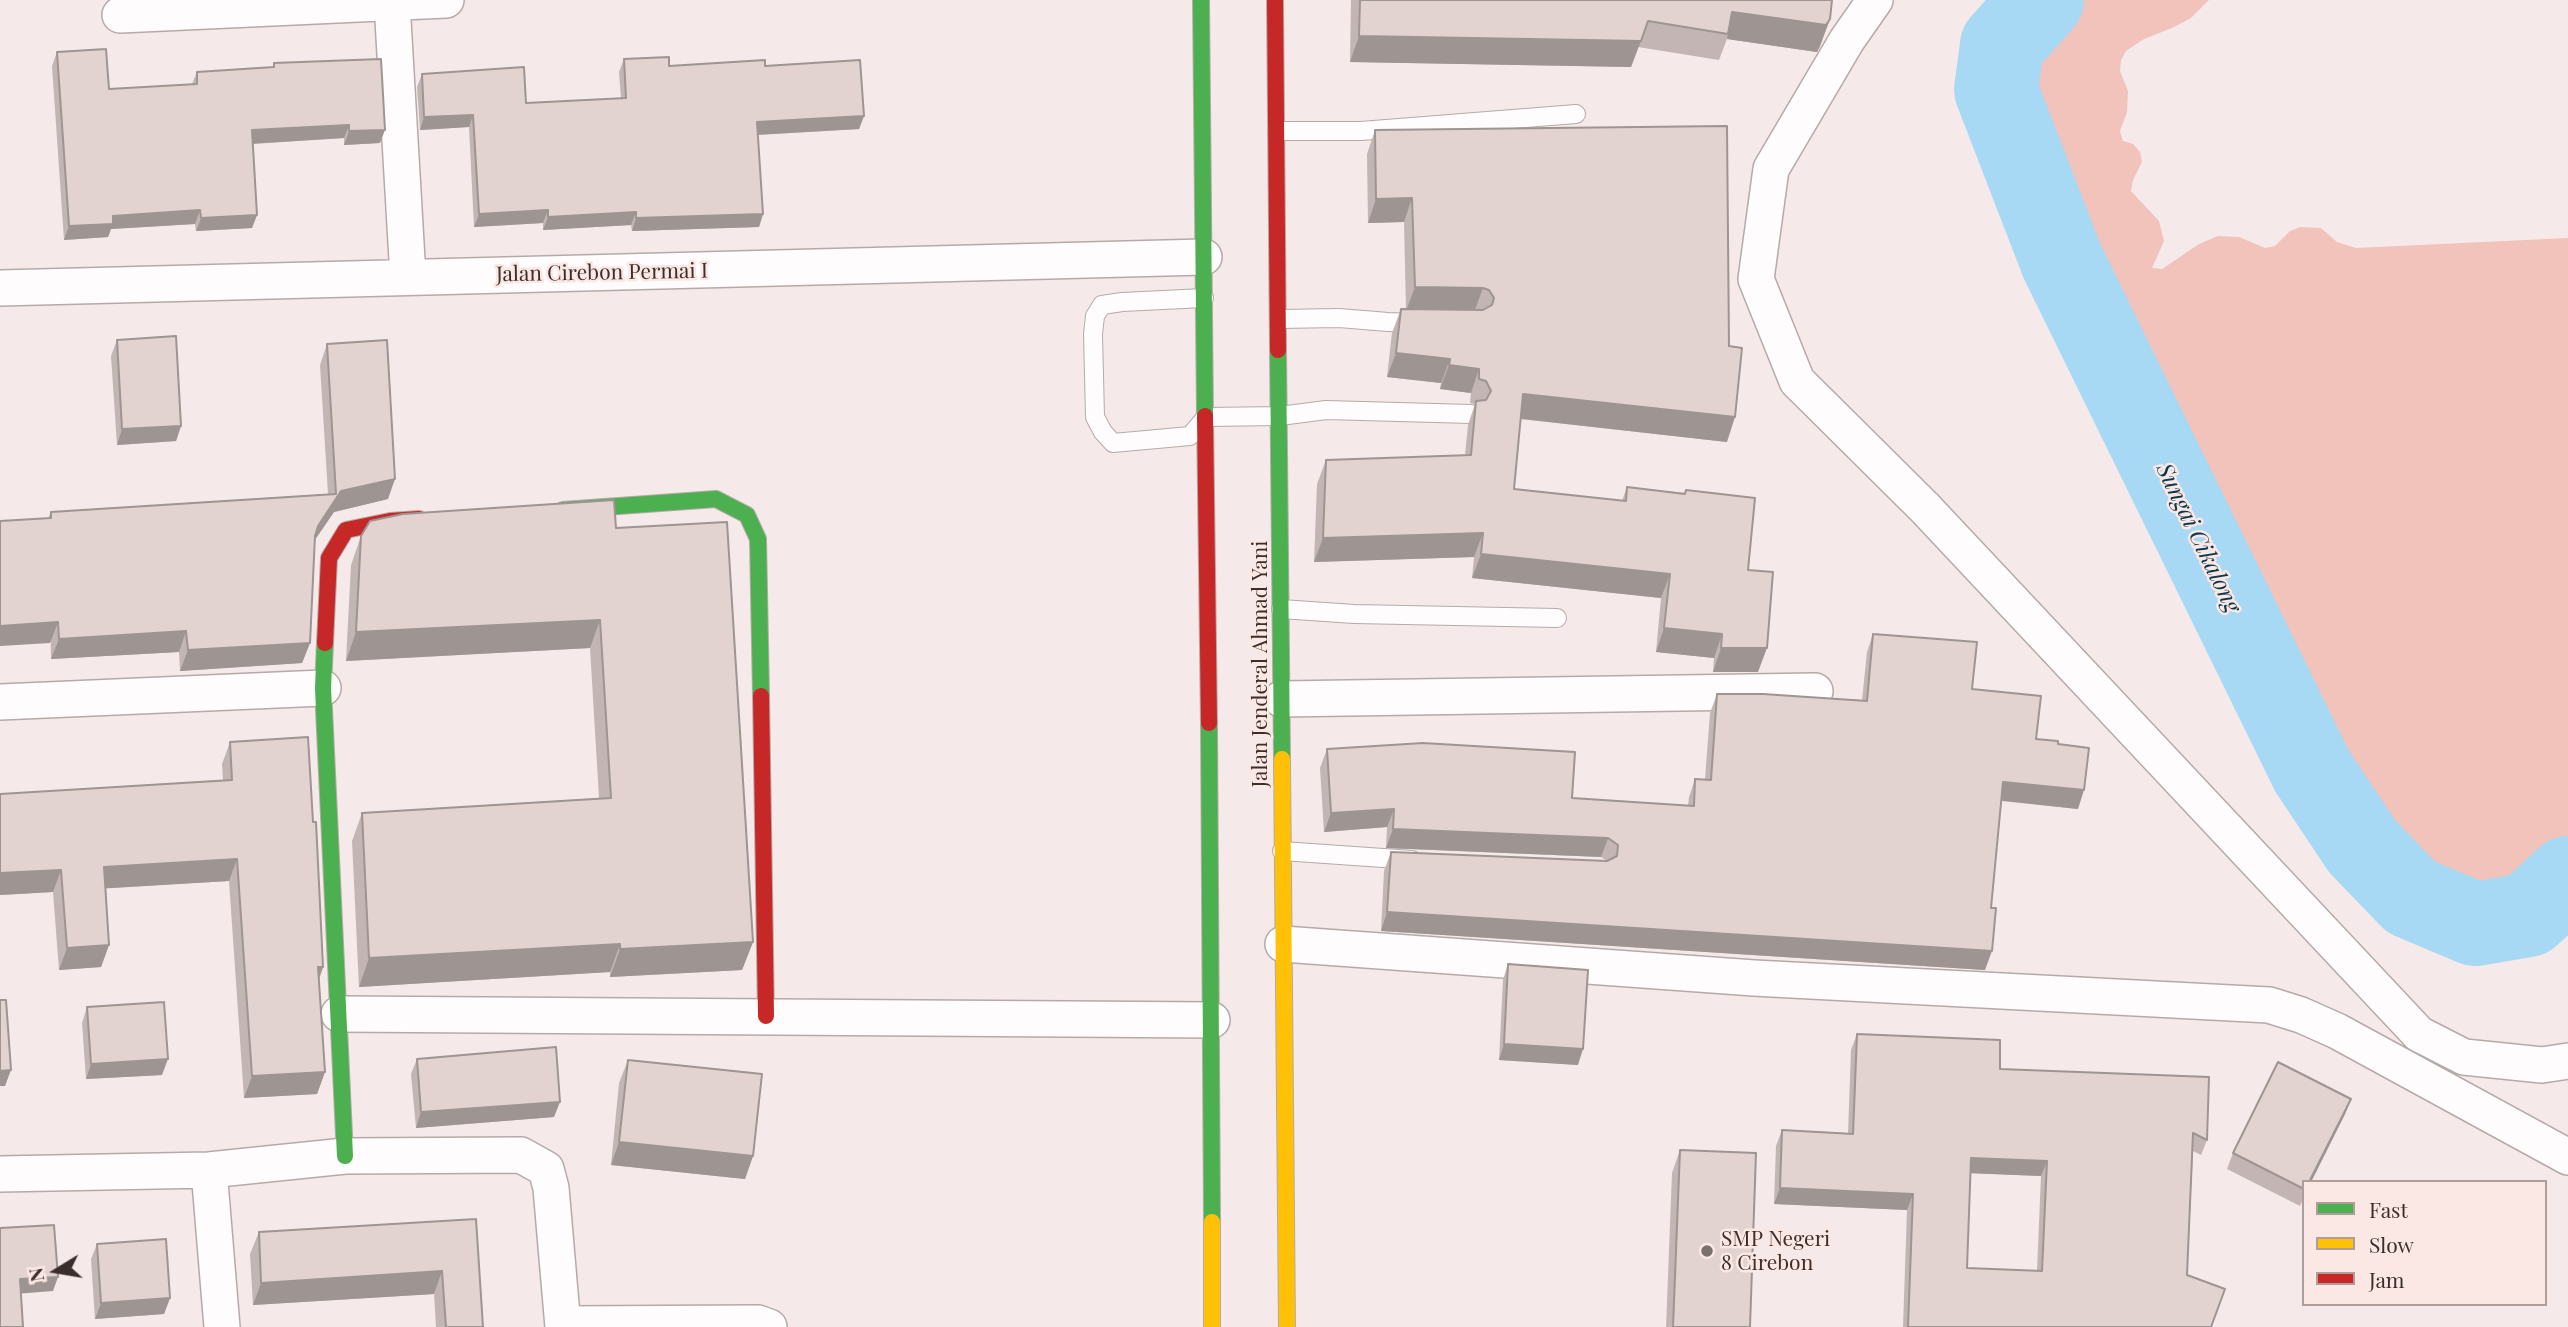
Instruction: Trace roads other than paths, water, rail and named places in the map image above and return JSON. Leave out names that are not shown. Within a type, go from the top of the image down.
[{"type":"main road","points":[[1200,0],[1212,1020],[1212,1327]]},
{"type":"main road","name":"Jalan Jenderal Ahmad Yani","points":[[1275,0],[1280,319],[1287,1327]]},
{"type":"main road","points":[[543,511],[716,499],[747,515],[758,539],[766,1016]]},
{"type":"main road","points":[[345,1156],[323,688],[329,558],[346,530],[390,521],[431,518]]},
{"type":"street","points":[[120,15],[446,0]]},
{"type":"street","points":[[1875,0],[1847,40],[1771,169],[1756,279],[1797,382],[1924,508],[2419,1034],[2465,1057],[2542,1065],[2568,1061]]},
{"type":"street","points":[[392,3],[408,277]]},
{"type":"street","name":"Jalan Cirebon Permai I","points":[[0,288],[1204,257]]},
{"type":"street","points":[[0,702],[323,688]]},
{"type":"street","points":[[1281,699],[1815,691]]},
{"type":"street","points":[[1283,944],[1754,978],[2269,1006],[2301,1015],[2337,1031],[2568,1157]]},
{"type":"street","points":[[339,1014],[1212,1020]]},
{"type":"street","points":[[0,1174],[209,1170],[345,1156],[521,1155],[545,1169],[551,1188],[563,1326],[758,1323],[769,1327]]},
{"type":"street","points":[[209,1170],[222,1327]]},
{"type":"lane","points":[[1277,131],[1361,131],[1576,114]]},
{"type":"lane","points":[[1204,298],[1102,305],[1095,316],[1095,417],[1102,432],[1113,443],[1190,436],[1206,417],[1280,416],[1326,410],[1471,414]]},
{"type":"lane","points":[[1280,319],[1339,318],[1388,323],[1437,323]]},
{"type":"lane","points":[[1281,608],[1354,614],[1557,618]]},
{"type":"lane","points":[[1283,852],[1424,861]]},
{"type":"waterway","name":"Sungai Cikalong","points":[[2042,0],[2002,45],[1996,90],[2062,261],[2312,771],[2362,846],[2411,897],[2475,924],[2528,915],[2568,878]]},
{"type":"place","name":"SMP Negeri 8 Cirebon","points":[[1707,1251]]}]
